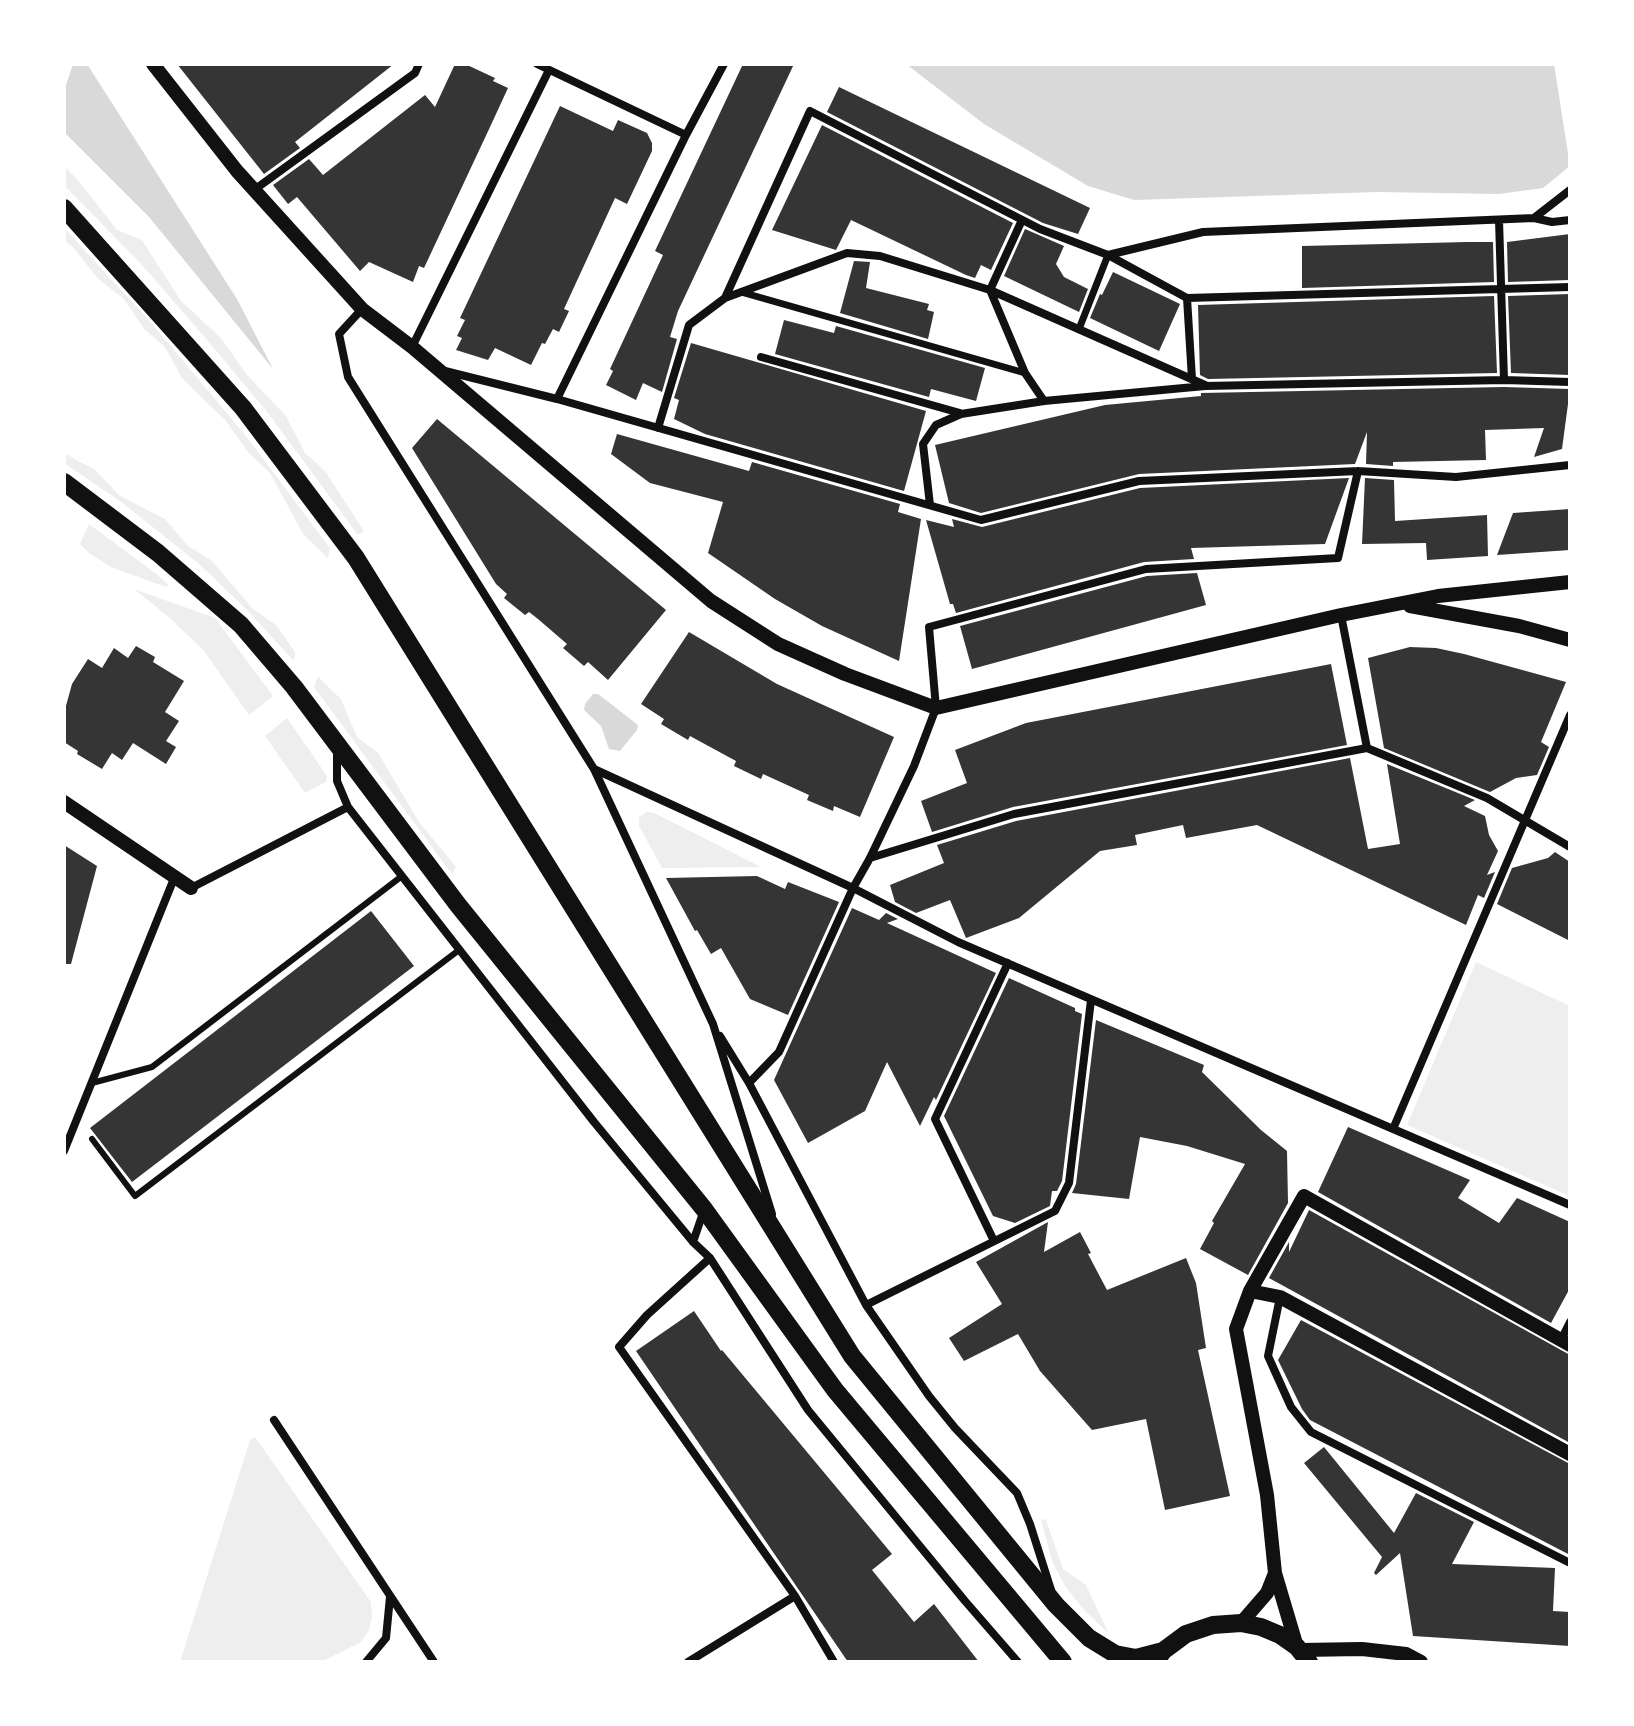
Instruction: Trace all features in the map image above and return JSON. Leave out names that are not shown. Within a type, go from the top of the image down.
[{"type":"main road","points":[[64,208],[243,408],[356,558],[852,1356],[1056,1605],[1089,1638],[1115,1654],[1136,1658],[1159,1656],[1186,1634],[1213,1625],[1241,1623],[1270,1631],[1302,1653]]},
{"type":"main road","points":[[64,482],[158,553],[241,625],[338,743],[458,905],[704,1209],[835,1390],[1063,1662]]},
{"type":"street","points":[[153,64],[254,190],[362,309],[412,347],[711,601],[778,644],[845,674],[936,708],[1341,615],[1438,596],[1570,582]]},
{"type":"street","points":[[254,190],[415,73],[419,64]]},
{"type":"street","points":[[537,64],[686,135]]},
{"type":"street","points":[[557,399],[724,64]]},
{"type":"street","points":[[412,347],[549,70]]},
{"type":"street","points":[[725,298],[810,111],[1022,220],[1108,255],[1187,298],[1570,287]]},
{"type":"street","points":[[1534,218],[1570,190]]},
{"type":"street","points":[[1108,255],[1203,232],[1534,218],[1552,222],[1570,220]]},
{"type":"street","points":[[1022,220],[990,290],[1025,373],[1044,401]]},
{"type":"street","points":[[1499,220],[1504,380]]},
{"type":"street","points":[[658,428],[689,325],[725,298],[847,253],[880,256],[990,290],[1205,386]]},
{"type":"street","points":[[1079,329],[1108,255]]},
{"type":"street","points":[[741,292],[1025,373]]},
{"type":"street","points":[[1187,298],[1192,379]]},
{"type":"street","points":[[362,309],[339,334],[348,377],[594,769],[713,1024],[749,1083],[866,1305],[938,1407],[1017,1493],[1056,1605]]},
{"type":"street","points":[[761,357],[961,414]]},
{"type":"street","points":[[437,369],[557,399],[981,520],[1139,481],[1358,471],[1456,477],[1570,465]]},
{"type":"street","points":[[930,505],[923,444],[936,425],[961,414],[1044,401],[1205,386],[1504,380],[1570,382]]},
{"type":"street","points":[[749,1083],[779,1052],[853,888],[914,766],[936,708],[929,627],[1146,569],[1338,558],[1358,471]]},
{"type":"street","points":[[1402,605],[1519,626],[1570,640]]},
{"type":"street","points":[[1341,615],[1367,748]]},
{"type":"street","points":[[1393,1129],[1570,715]]},
{"type":"street","points":[[338,743],[337,781],[348,807],[594,1122],[693,1242],[710,1258],[808,1410],[1018,1662]]},
{"type":"street","points":[[870,858],[1014,814],[1367,748],[1487,798],[1570,847]]},
{"type":"street","points":[[594,769],[853,888],[958,942],[1570,1205]]},
{"type":"street","points":[[64,802],[191,888],[348,807]]},
{"type":"street","points":[[64,1151],[175,876]]},
{"type":"street","points":[[994,1241],[935,1119],[1008,963]]},
{"type":"street","points":[[866,1305],[1055,1211],[1069,1183],[1091,1000]]},
{"type":"street","points":[[713,1024],[781,1246]]},
{"type":"street","points":[[1421,1662],[1406,1654],[1364,1656],[1302,1653],[1275,1573],[1267,1495],[1236,1329],[1250,1291],[1304,1196],[1565,1342],[1570,1322]]},
{"type":"street","points":[[693,1242],[704,1209]]},
{"type":"street","points":[[710,1258],[647,1315],[619,1347],[795,1596],[834,1662]]},
{"type":"street","points":[[1250,1291],[1280,1297],[1570,1454]]},
{"type":"street","points":[[1280,1297],[1268,1356],[1291,1407],[1311,1432],[1570,1563]]},
{"type":"street","points":[[274,1420],[434,1662]]},
{"type":"street","points":[[1241,1623],[1267,1593],[1275,1573]]},
{"type":"street","points":[[366,1662],[386,1638],[390,1596]]},
{"type":"street","points":[[688,1662],[795,1596]]},
{"type":"lane","points":[[92,1083],[152,1067],[402,876]]},
{"type":"lane","points":[[92,1139],[135,1196],[459,950]]},
{"type":"shaded area","points":[[73,64],[87,64],[237,299],[273,369],[149,217],[64,132],[64,91]]},
{"type":"shaded area","points":[[906,64],[1554,64],[1570,166],[1543,188],[1499,194],[1377,192],[1134,200],[1088,186],[984,124]]},
{"type":"shaded area","points":[[64,166],[117,230],[142,240],[181,301],[221,338],[247,375],[286,416],[305,453],[325,471],[364,531],[358,535],[268,413],[208,341],[142,265],[64,185]]},
{"type":"shaded area","points":[[64,228],[148,319],[246,436],[330,548],[328,558],[303,534],[270,473],[248,452],[226,421],[182,378],[165,347],[144,329],[124,299],[98,279],[66,242]]},
{"type":"shaded area","points":[[64,453],[95,470],[120,496],[165,519],[188,546],[211,560],[253,609],[276,625],[295,652],[294,661],[199,564],[120,501],[64,463]]},
{"type":"shaded area","points":[[89,524],[169,585],[166,587],[111,567],[89,553],[80,544]]},
{"type":"shaded area","points":[[134,589],[215,618],[273,696],[249,715],[204,651]]},
{"type":"shaded area","points":[[318,677],[341,699],[357,737],[378,753],[419,822],[456,867],[452,874],[314,687]]},
{"type":"shaded area","points":[[593,694],[598,694],[638,725],[620,751],[609,749],[601,726],[584,710]]},
{"type":"shaded area","points":[[287,718],[327,776],[326,782],[305,793],[265,736]]},
{"type":"shaded area","points":[[647,812],[761,867],[662,868],[639,826],[639,817]]},
{"type":"shaded area","points":[[1476,962],[1570,1006],[1570,1196],[1407,1125]]},
{"type":"shaded area","points":[[255,1437],[371,1602],[369,1630],[361,1642],[321,1662],[180,1662],[250,1440]]},
{"type":"shaded area","points":[[1041,1519],[1046,1520],[1063,1569],[1086,1585],[1109,1634],[1065,1586],[1052,1561]]},
{"type":"building","points":[[177,64],[394,64],[295,142],[300,148],[264,174]]},
{"type":"building","points":[[455,64],[465,64],[508,88],[424,268],[419,266],[413,282],[369,262],[360,271],[297,197],[288,204],[273,185],[309,159],[323,175],[425,95],[435,107]]},
{"type":"building","points":[[743,64],[794,64],[678,311],[670,337],[677,339],[662,392],[643,383],[636,400],[606,385],[613,371],[610,369],[663,255],[655,251]]},
{"type":"building","points":[[839,87],[1090,208],[1078,234],[1043,223],[827,112]]},
{"type":"building","points":[[560,106],[613,131],[618,120],[647,133],[652,151],[627,204],[615,198],[564,309],[569,311],[559,332],[553,329],[531,365],[495,348],[488,360],[456,350],[462,338],[457,336],[465,320],[460,318]]},
{"type":"building","points":[[822,125],[1013,223],[991,270],[981,265],[975,278],[966,275],[851,220],[836,250],[772,230]]},
{"type":"building","points":[[1025,229],[1064,246],[1056,264],[1064,277],[1088,289],[1079,312],[1004,276]]},
{"type":"building","points":[[1570,234],[1570,280],[1508,282],[1507,242]]},
{"type":"building","points":[[1493,242],[1494,282],[1302,288],[1302,246]]},
{"type":"building","points":[[854,261],[870,262],[866,288],[929,304],[927,310],[934,312],[928,339],[840,313]]},
{"type":"building","points":[[1113,272],[1180,304],[1159,351],[1090,318]]},
{"type":"building","points":[[1570,294],[1570,375],[1511,373],[1508,296]]},
{"type":"building","points":[[1494,296],[1497,373],[1208,379],[1200,375],[1198,305]]},
{"type":"building","points":[[784,320],[834,333],[836,326],[985,368],[976,401],[931,389],[929,397],[775,354]]},
{"type":"building","points":[[691,343],[926,411],[904,491],[705,434],[674,419],[679,400],[674,398]]},
{"type":"building","points":[[1504,387],[1570,389],[1562,449],[1534,457],[1544,428],[1485,430],[1486,460],[1393,462],[1393,466],[1366,464],[1367,432],[1355,464],[1139,474],[981,513],[949,503],[935,445],[1105,405],[1201,396],[1201,393]]},
{"type":"building","points":[[437,419],[666,610],[608,680],[588,662],[584,666],[563,648],[567,644],[538,619],[529,612],[525,615],[504,598],[507,594],[496,584],[412,448]]},
{"type":"building","points":[[617,434],[749,471],[752,462],[900,504],[898,512],[921,519],[899,661],[822,626],[775,599],[708,553],[723,502],[650,483],[611,454]]},
{"type":"building","points":[[1349,478],[1325,544],[1191,548],[1194,559],[1144,562],[956,613],[953,604],[950,604],[926,520],[954,527],[952,519],[982,527],[1140,488]]},
{"type":"building","points":[[1365,478],[1394,480],[1395,521],[1487,515],[1488,556],[1427,560],[1426,543],[1362,544]]},
{"type":"building","points":[[1570,509],[1570,550],[1497,555],[1513,513]]},
{"type":"building","points":[[1197,573],[1206,605],[972,669],[960,626],[1147,576]]},
{"type":"building","points":[[689,632],[777,684],[894,737],[860,817],[834,806],[833,811],[807,800],[809,795],[763,774],[761,779],[734,766],[736,761],[690,736],[688,740],[661,724],[664,719],[641,704]]},
{"type":"building","points":[[136,646],[155,657],[153,662],[184,681],[165,712],[179,721],[166,741],[176,747],[166,764],[133,743],[122,760],[112,753],[102,769],[64,742],[64,713],[72,684],[88,659],[102,668],[114,648],[128,658]]},
{"type":"building","points":[[1410,647],[1464,654],[1566,682],[1541,742],[1549,747],[1537,775],[1516,778],[1490,792],[1384,748],[1368,658]]},
{"type":"building","points":[[1331,664],[1347,745],[1013,807],[932,832],[921,801],[967,783],[955,750],[1026,723]]},
{"type":"building","points":[[1350,758],[1368,849],[1400,844],[1387,764],[1475,800],[1464,806],[1485,816],[1489,835],[1498,851],[1487,875],[1495,872],[1484,898],[1478,895],[1466,925],[1257,825],[1186,838],[1183,825],[1135,835],[1137,845],[1100,851],[1019,918],[966,938],[950,900],[916,913],[895,902],[890,885],[944,863],[937,845],[1016,821]]},
{"type":"building","points":[[64,845],[97,866],[71,964],[64,964]]},
{"type":"building","points":[[1555,852],[1570,862],[1570,941],[1497,904],[1512,868],[1548,858]]},
{"type":"building","points":[[757,876],[785,889],[788,882],[839,902],[788,1015],[750,999],[721,948],[711,954],[695,931],[666,878]]},
{"type":"building","points":[[852,908],[879,920],[886,913],[898,919],[887,923],[996,973],[936,1100],[934,1097],[920,1126],[887,1062],[865,1111],[808,1143],[774,1080]]},
{"type":"building","points":[[371,911],[414,966],[132,1182],[90,1128]]},
{"type":"building","points":[[1009,978],[1082,1014],[1062,1181],[1057,1191],[1052,1191],[1050,1206],[1015,1223],[993,1216],[944,1116]]},
{"type":"building","points":[[1096,1020],[1204,1065],[1202,1072],[1287,1151],[1288,1203],[1248,1275],[1200,1249],[1214,1223],[1212,1221],[1245,1164],[1187,1146],[1140,1137],[1129,1199],[1072,1193],[1076,1184]]},
{"type":"building","points":[[1348,1127],[1470,1180],[1458,1198],[1499,1223],[1517,1198],[1570,1222],[1570,1288],[1551,1323],[1318,1192]]},
{"type":"building","points":[[1309,1210],[1570,1355],[1570,1443],[1269,1278],[1289,1242],[1289,1252]]},
{"type":"building","points":[[1048,1222],[1044,1252],[1080,1232],[1107,1290],[1186,1258],[1196,1283],[1206,1348],[1198,1350],[1230,1496],[1165,1510],[1146,1419],[1092,1430],[1040,1371],[1018,1334],[964,1361],[949,1338],[1002,1304],[976,1262]]},
{"type":"building","points":[[694,1311],[721,1351],[892,1554],[872,1570],[914,1622],[934,1604],[979,1662],[848,1662],[636,1351]]},
{"type":"building","points":[[1301,1320],[1570,1464],[1570,1555],[1310,1420],[1278,1360]]},
{"type":"building","points":[[1324,1447],[1394,1533],[1416,1493],[1474,1522],[1452,1564],[1555,1568],[1553,1611],[1570,1612],[1570,1646],[1413,1636],[1400,1553],[1376,1575],[1374,1573],[1382,1557],[1304,1463]]}]
